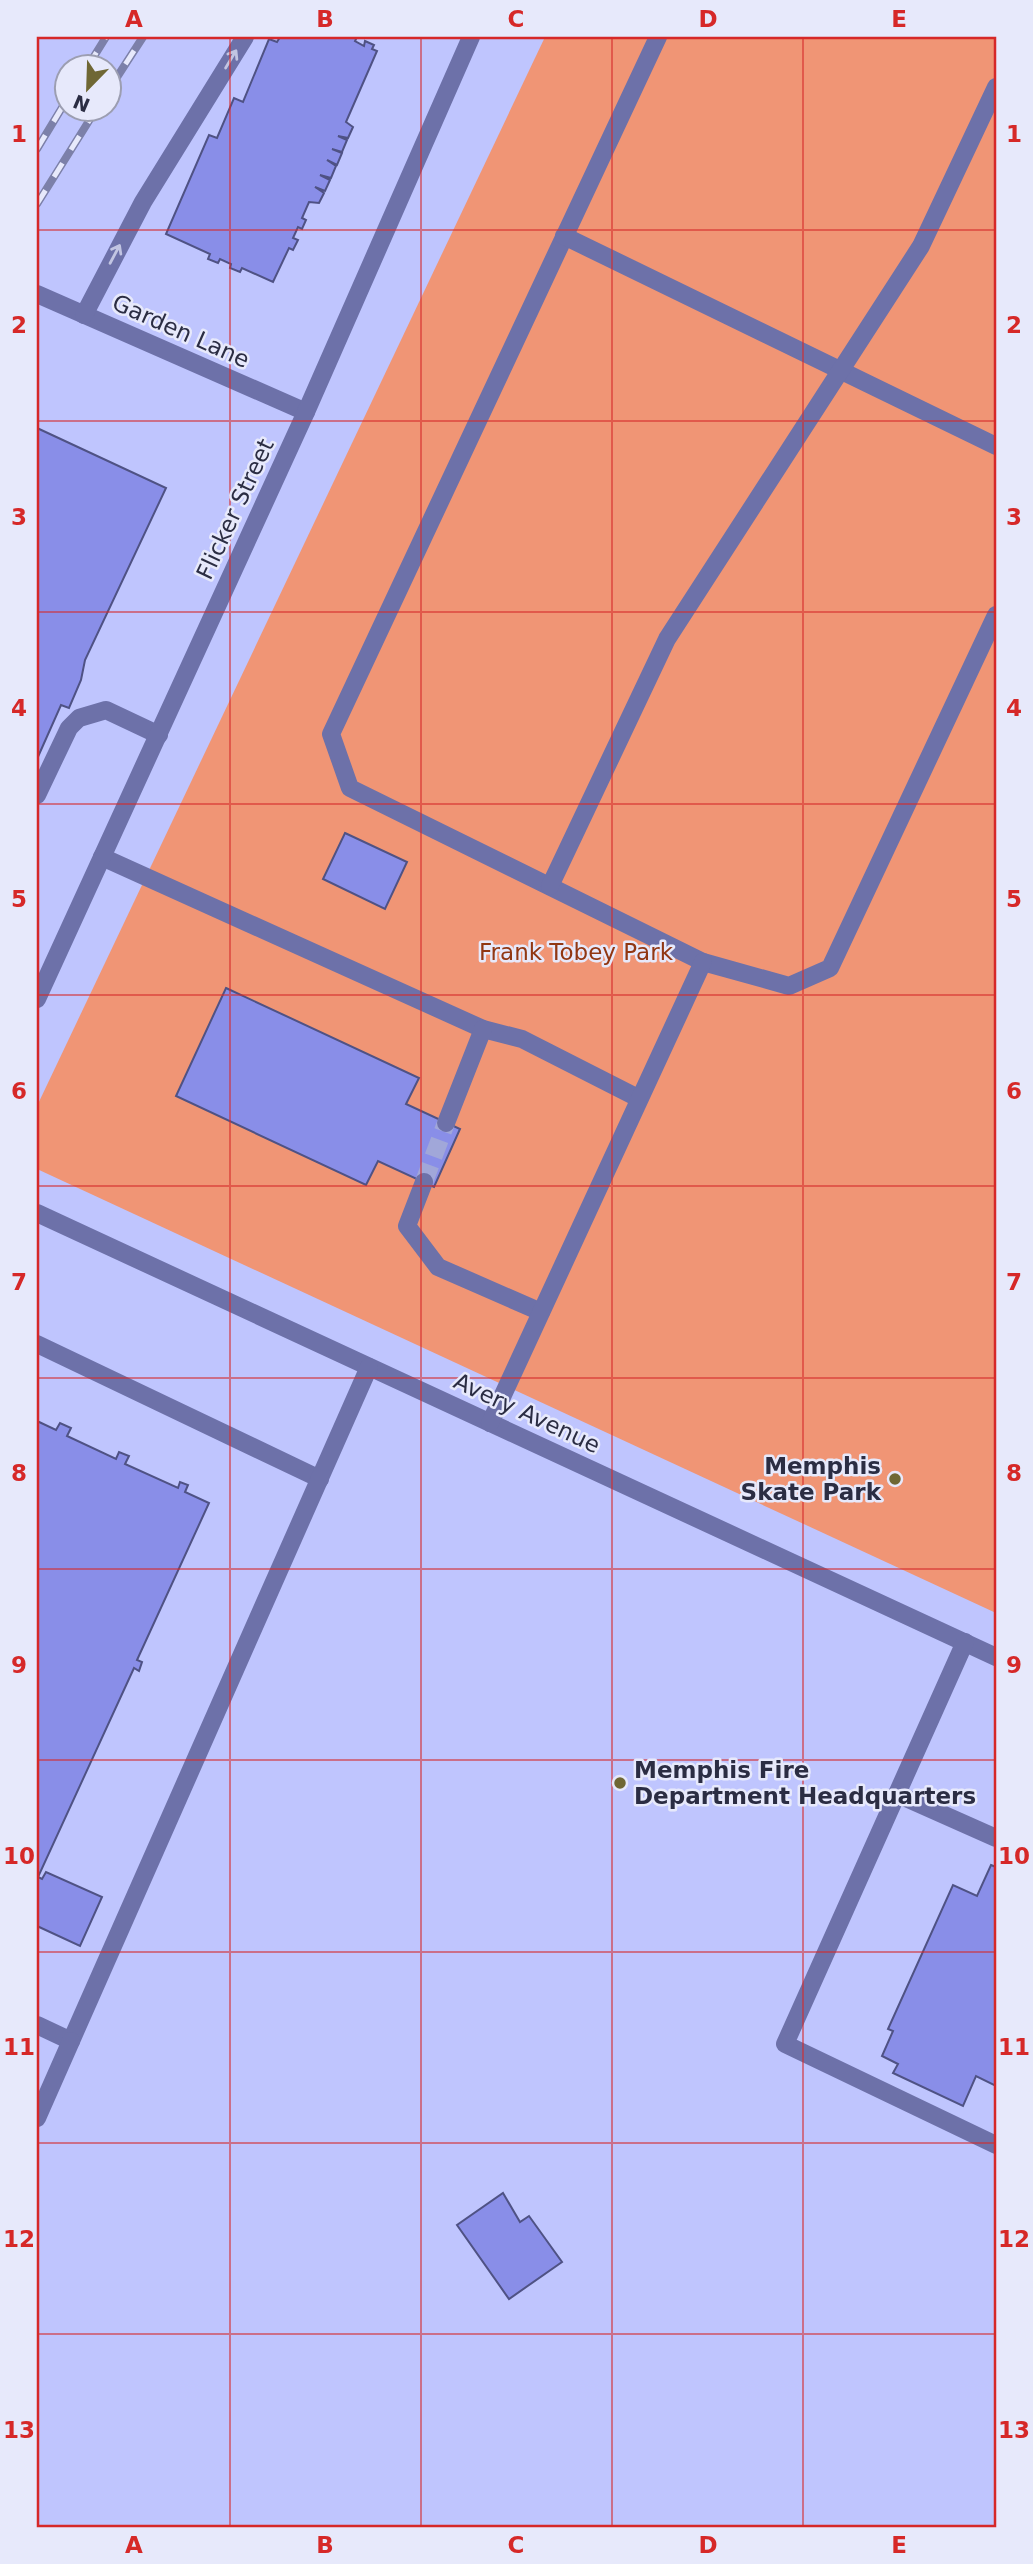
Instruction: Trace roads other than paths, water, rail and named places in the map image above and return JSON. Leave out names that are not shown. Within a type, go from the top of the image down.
[{"type":"street","points":[[83,315],[143,202],[245,37]]},
{"type":"street","name":"Flicker Street","points":[[37,999],[306,412],[471,37]]},
{"type":"street","points":[[658,37],[331,734],[350,788],[703,962],[789,986],[830,968],[996,615]]},
{"type":"street","points":[[550,886],[667,639],[921,246],[996,87]]},
{"type":"street","points":[[565,236],[996,446]]},
{"type":"street","name":"Garden Lane","points":[[37,294],[306,412]]},
{"type":"street","points":[[37,795],[69,728],[79,718],[106,710],[159,735]]},
{"type":"street","points":[[102,857],[483,1029],[522,1039],[638,1098]]},
{"type":"street","points":[[490,1423],[703,962]]},
{"type":"street","points":[[446,1123],[483,1029]]},
{"type":"street","points":[[424,1182],[407,1226],[438,1266],[541,1312]]},
{"type":"street","name":"Avery Avenue","points":[[37,1213],[996,1657]]},
{"type":"street","points":[[37,1344],[320,1479]]},
{"type":"street","points":[[37,2118],[369,1367]]},
{"type":"street","points":[[965,1642],[785,2044],[996,2145]]},
{"type":"street","points":[[897,1794],[996,1838]]},
{"type":"street","points":[[37,2025],[71,2041]]},
{"type":"tunnel","points":[[424,1182],[446,1123]]},
{"type":"railway","points":[[97,52],[106,37]]},
{"type":"railway","points":[[122,69],[143,37]]},
{"type":"railway","points":[[37,149],[53,122]]},
{"type":"railway","points":[[37,204],[88,122]]},
{"type":"place","name":"Memphis Skate Park","points":[[895,1479]]},
{"type":"place","name":"Memphis Fire Department Headquarters","points":[[620,1783]]},
{"type":"park label","name":"Frank Tobey Park","points":[[576,952]]}]
